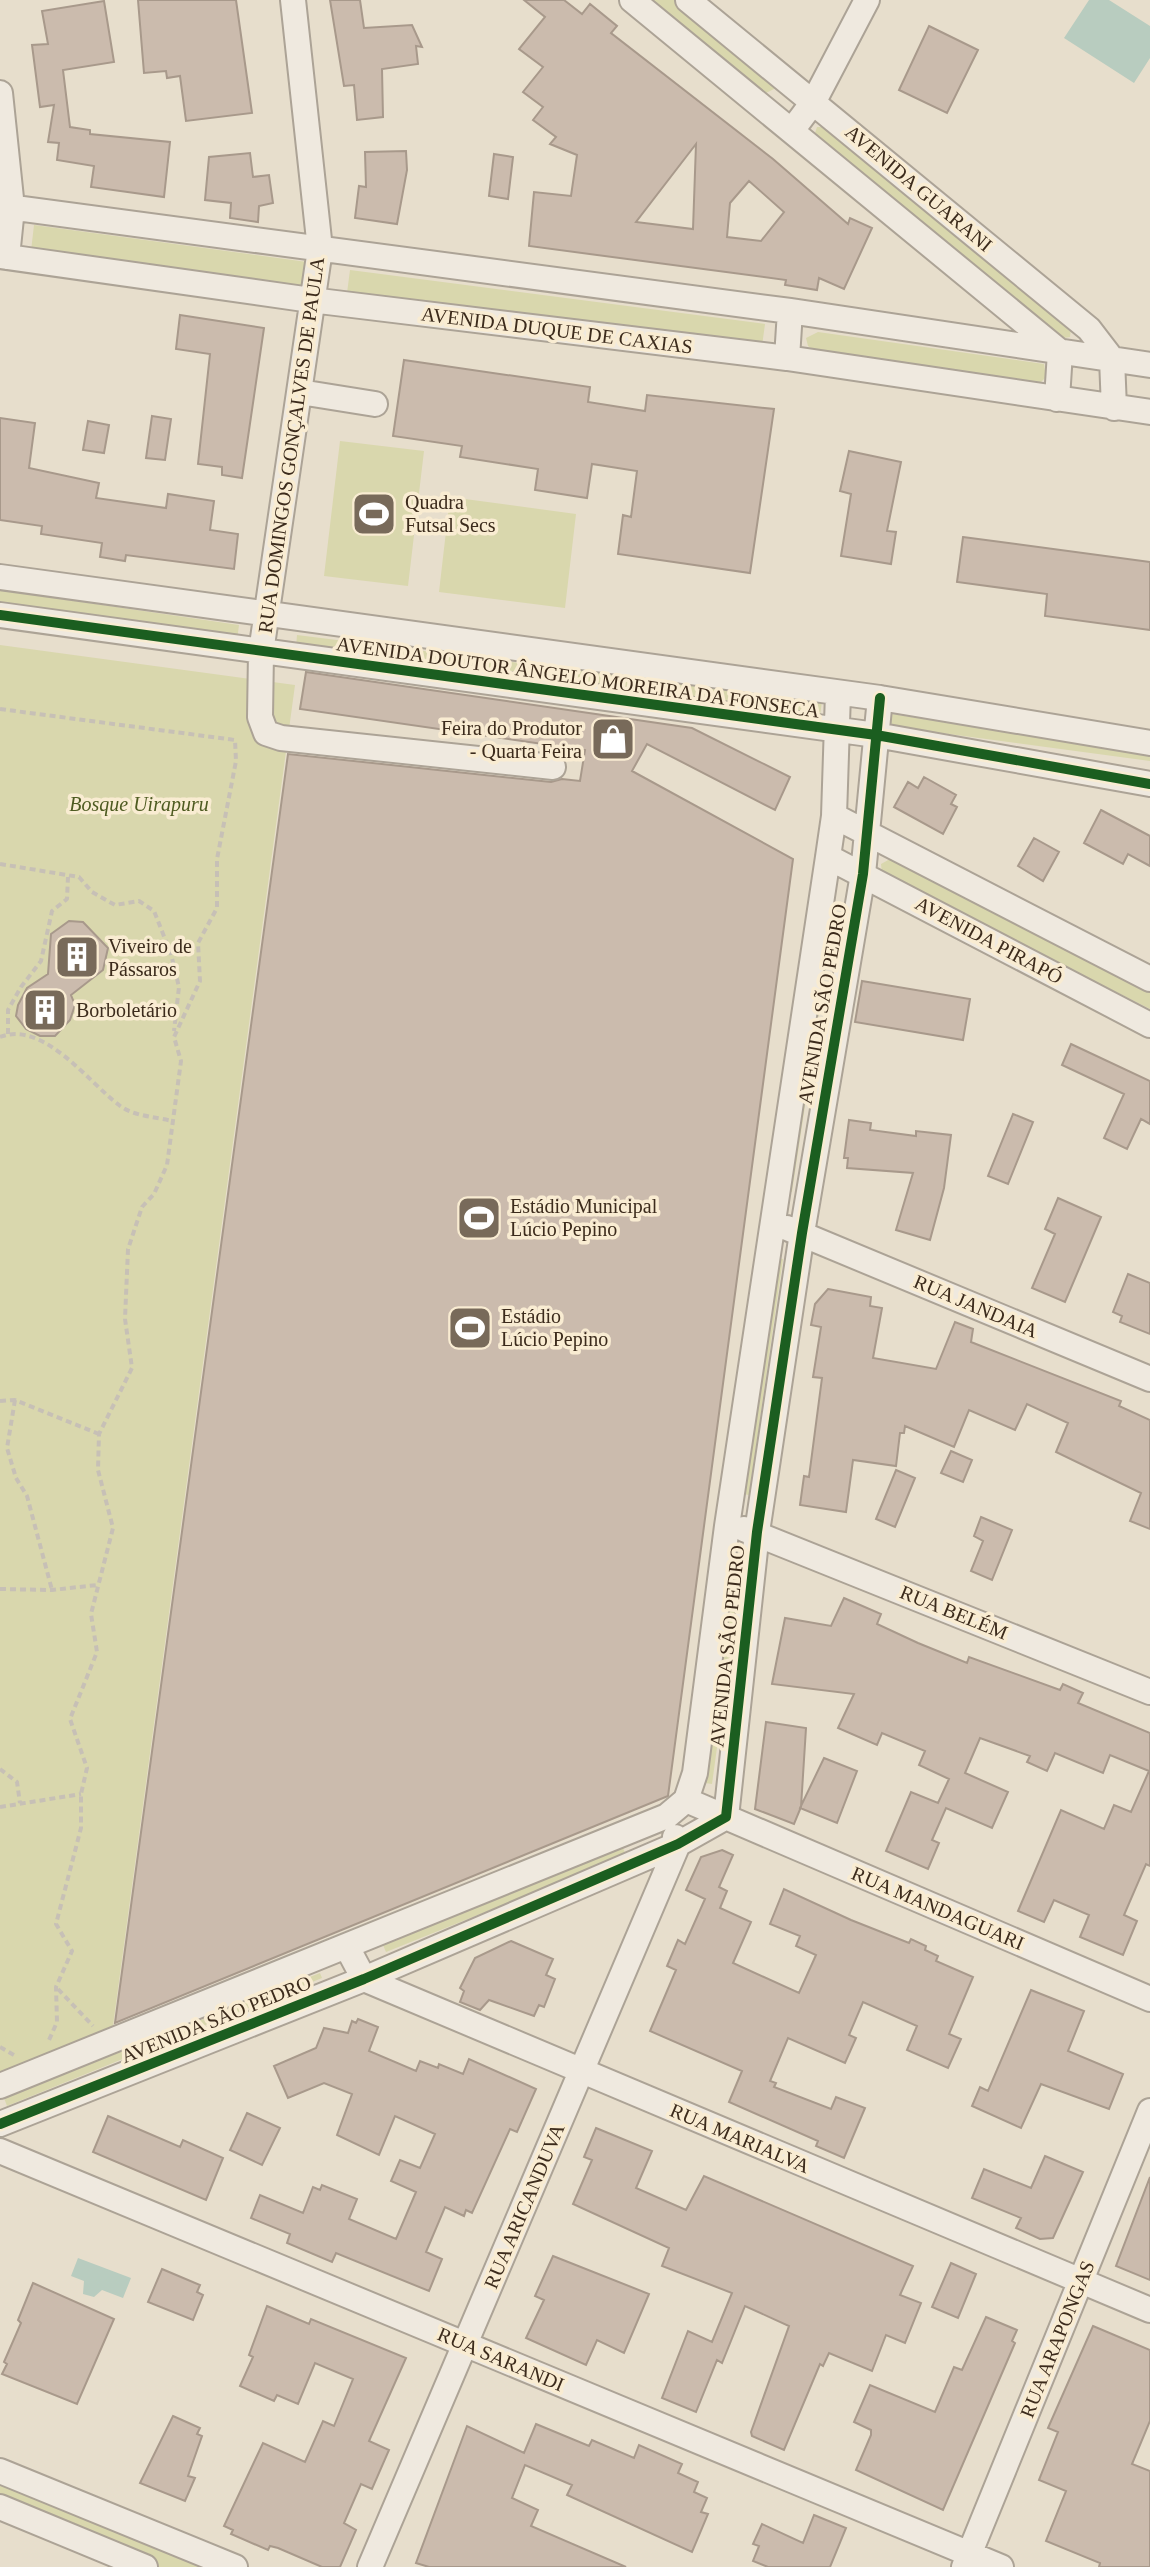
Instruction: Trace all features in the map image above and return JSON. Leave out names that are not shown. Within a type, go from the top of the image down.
[{"type":"street","name":"RUA DOMINGOS GONÇALVES DE PAULA","points":[[293,0],[320,249],[270,580],[261,652],[260,717],[266,733],[281,738],[553,767]]},
{"type":"street","name":"AVENIDA GUARANI","points":[[632,0],[793,129],[1060,352]]},
{"type":"street","name":"AVENIDA GUARANI","points":[[688,0],[1089,329],[1112,359]]},
{"type":"street","points":[[793,129],[814,101],[867,0]]},
{"type":"street","points":[[0,93],[6,207],[4,257]]},
{"type":"street","points":[[6,207],[790,311],[1150,365]]},
{"type":"street","name":"AVENIDA DUQUE DE CAXIAS","points":[[4,257],[311,300],[787,358],[1114,408]]},
{"type":"street","points":[[787,358],[790,311]]},
{"type":"street","points":[[1057,399],[1060,352]]},
{"type":"street","points":[[1112,359],[1114,408],[1150,412]]},
{"type":"street","points":[[300,392],[375,404]]},
{"type":"street","name":"AVENIDA DOUTOR ÂNGELO MOREIRA DA FONSECA","points":[[0,577],[880,698],[1150,743]]},
{"type":"street","name":"AVENIDA DOUTOR ÂNGELO MOREIRA DA FONSECA","points":[[0,615],[876,735],[1150,784]]},
{"type":"street","name":"AVENIDA SÃO PEDRO","points":[[0,2086],[667,1816],[686,1800],[695,1773],[771,1223],[834,816],[838,693]]},
{"type":"street","name":"AVENIDA SÃO PEDRO","points":[[0,2124],[364,1979],[678,1844],[726,1817],[757,1532],[802,1233],[863,874],[880,698]]},
{"type":"street","name":"AVENIDA PIRAPÓ","points":[[834,816],[1150,979]]},
{"type":"street","name":"AVENIDA PIRAPÓ","points":[[828,857],[1150,1025]]},
{"type":"street","name":"RUA JANDAIA","points":[[771,1223],[802,1233],[1150,1379]]},
{"type":"street","name":"RUA BELÉM","points":[[727,1526],[757,1532],[1150,1692]]},
{"type":"street","name":"RUA MANDAGUARI","points":[[686,1800],[1150,1999]]},
{"type":"street","points":[[667,1816],[678,1844]]},
{"type":"street","points":[[627,1832],[641,1844],[642,1859]]},
{"type":"street","name":"RUA ARICANDUVA","points":[[370,2567],[678,1844]]},
{"type":"street","points":[[347,1947],[364,1979]]},
{"type":"street","name":"RUA MARIALVA","points":[[364,1979],[1150,2310]]},
{"type":"street","name":"RUA ARAPONGAS","points":[[967,2560],[1150,2111]]},
{"type":"street","name":"RUA SARANDI","points":[[0,2151],[465,2344],[967,2560],[1001,2567]]},
{"type":"street","points":[[0,2471],[235,2567]]},
{"type":"street","points":[[0,2507],[145,2567]]},
{"type":"path","points":[[0,709],[235,740],[236,761],[217,859],[217,908],[198,943],[200,981],[174,1037]]},
{"type":"path","points":[[0,864],[79,877],[92,892],[115,905],[139,901],[154,911],[179,987],[174,1037],[181,1061],[167,1165],[154,1194],[142,1207],[128,1249],[125,1319],[132,1368],[99,1434],[98,1470],[113,1528],[91,1614],[97,1652],[70,1719],[87,1768],[81,1794],[81,1828],[56,1924],[72,1951],[56,1987],[57,2022],[43,2050]]},
{"type":"path","points":[[8,1034],[8,1010],[41,961],[52,911],[67,899],[68,877]]},
{"type":"path","points":[[0,1037],[8,1034],[29,1036],[70,1058],[120,1107],[172,1121]]},
{"type":"path","points":[[0,1401],[15,1400],[99,1434]]},
{"type":"path","points":[[15,1400],[7,1448],[16,1478],[27,1496],[52,1590]]},
{"type":"path","points":[[0,1589],[52,1590],[97,1585]]},
{"type":"path","points":[[0,1769],[17,1782],[20,1803]]},
{"type":"path","points":[[0,1807],[81,1794]]},
{"type":"path","points":[[56,1987],[102,2037]]},
{"type":"path","points":[[0,2047],[10,2055],[19,2054]]},
{"type":"green space","points":[[648,0],[674,0],[775,82],[776,88],[764,94]]},
{"type":"green space","points":[[817,127],[823,127],[1071,328],[1070,337],[1064,338],[814,136]]},
{"type":"green space","points":[[34,225],[307,262],[304,287],[31,251]]},
{"type":"green space","points":[[350,270],[765,324],[762,346],[347,293]]},
{"type":"green space","points":[[818,332],[1044,364],[1046,377],[1040,383],[817,353],[808,346],[806,338]]},
{"type":"green space","name":"Quadra Futsal Secs","points":[[340,441],[424,451],[408,586],[324,576]]},
{"type":"green space","points":[[450,497],[576,514],[565,608],[439,592]]},
{"type":"green space","points":[[0,590],[239,625],[237,640],[0,605]]},
{"type":"green space","points":[[297,635],[822,701],[820,716],[296,648]]},
{"type":"green space","name":"Bosque Uirapuru","points":[[0,645],[295,685],[112,2033],[0,2079]]},
{"type":"green space","points":[[892,714],[1150,755],[1150,761],[889,726]]},
{"type":"green space","points":[[890,859],[1150,990],[1150,1009],[882,874],[881,864]]},
{"type":"green space","points":[[824,906],[835,908],[792,1192],[780,1191]]},
{"type":"green space","points":[[770,1257],[783,1259],[749,1495],[737,1493]]},
{"type":"green space","points":[[728,1563],[742,1565],[712,1784],[698,1782]]},
{"type":"green space","points":[[619,1839],[626,1855],[386,1952],[379,1936]]},
{"type":"green space","points":[[320,1973],[322,1978],[7,2106],[4,2098]]},
{"type":"green space","points":[[0,2484],[200,2567],[159,2567],[0,2501]]},
{"type":"shaded area","points":[[1089,0],[1109,0],[1150,26],[1150,58],[1134,83],[1064,38]]},
{"type":"shaded area","points":[[78,2258],[131,2278],[123,2298],[102,2290],[94,2297],[83,2294],[84,2281],[71,2276]]},
{"type":"building","points":[[138,0],[236,0],[252,113],[186,121],[180,76],[167,78],[166,71],[144,73]]},
{"type":"building","points":[[330,0],[360,0],[364,28],[412,25],[422,47],[416,46],[418,64],[382,69],[383,117],[357,120],[354,85],[344,86]]},
{"type":"building","points":[[524,0],[564,0],[582,14],[590,4],[617,26],[611,33],[773,159],[848,224],[850,218],[872,228],[844,289],[819,278],[817,290],[785,285],[786,280],[529,246],[534,192],[571,196],[577,155],[550,144],[556,137],[533,120],[543,107],[523,92],[543,67],[519,49],[545,17]],"holes":[[[696,144],[693,229],[636,222]],[[749,181],[784,212],[761,241],[727,237],[730,203]]]},
{"type":"building","points":[[104,1],[114,62],[63,70],[70,127],[90,130],[90,134],[170,142],[164,197],[91,187],[94,166],[57,160],[59,143],[48,142],[54,105],[40,107],[32,45],[48,44],[42,11]]},
{"type":"building","points":[[929,26],[978,50],[947,113],[899,90]]},
{"type":"building","points":[[406,151],[407,170],[397,224],[355,218],[359,186],[366,187],[365,152]]},
{"type":"building","points":[[250,153],[253,177],[269,175],[273,203],[259,206],[258,222],[230,218],[231,203],[205,200],[209,157]]},
{"type":"building","points":[[494,154],[513,157],[508,199],[489,196]]},
{"type":"building","points":[[180,315],[264,328],[242,478],[222,475],[222,467],[198,464],[210,354],[176,349]]},
{"type":"building","points":[[404,360],[590,387],[588,402],[645,411],[647,395],[774,409],[750,573],[618,554],[623,515],[631,517],[637,471],[592,464],[587,498],[535,490],[538,469],[460,457],[462,446],[393,436]]},
{"type":"building","points":[[152,416],[171,419],[165,460],[146,458]]},
{"type":"building","points":[[0,418],[35,423],[29,468],[99,483],[96,498],[166,508],[168,494],[214,501],[210,530],[238,534],[234,569],[126,555],[125,561],[100,557],[102,543],[41,534],[42,526],[0,520]]},
{"type":"building","points":[[88,421],[109,425],[104,453],[83,450]]},
{"type":"building","points":[[849,451],[901,462],[887,531],[896,532],[891,564],[841,556],[851,494],[840,491]]},
{"type":"building","points":[[963,537],[1150,562],[1150,630],[1045,616],[1047,594],[957,582]]},
{"type":"building","name":"Estádio Lúcio Pepino","points":[[306,672],[692,728],[790,777],[775,810],[647,744],[632,771],[793,859],[668,1796],[115,2023],[288,754],[551,782],[562,779],[580,781],[585,750],[300,709]]},
{"type":"building","points":[[924,777],[956,795],[951,804],[957,807],[943,834],[894,807],[908,782],[918,788]]},
{"type":"building","points":[[1101,810],[1150,836],[1150,866],[1128,854],[1123,864],[1084,843]]},
{"type":"building","points":[[1034,838],[1059,852],[1043,881],[1018,866]]},
{"type":"building","points":[[69,921],[83,922],[108,948],[103,970],[71,995],[75,1005],[70,1020],[55,1036],[40,1036],[26,1029],[16,1016],[18,1005],[27,988],[48,974],[51,934]]},
{"type":"building","points":[[862,981],[970,999],[963,1040],[855,1022]]},
{"type":"building","points":[[1071,1044],[1150,1081],[1150,1124],[1141,1119],[1127,1149],[1104,1138],[1124,1094],[1062,1065]]},
{"type":"building","points":[[1013,1114],[1033,1122],[1008,1184],[988,1176]]},
{"type":"building","points":[[849,1120],[871,1123],[870,1130],[916,1136],[916,1131],[951,1135],[944,1188],[930,1240],[896,1230],[913,1173],[847,1168],[848,1158],[844,1158]]},
{"type":"building","points":[[1058,1198],[1101,1217],[1065,1302],[1032,1288],[1055,1234],[1045,1229]]},
{"type":"building","points":[[1128,1274],[1150,1283],[1150,1334],[1120,1322],[1122,1316],[1113,1312]]},
{"type":"building","points":[[828,1289],[871,1297],[870,1306],[882,1308],[873,1358],[936,1369],[955,1322],[973,1329],[971,1342],[1121,1401],[1119,1406],[1150,1420],[1150,1529],[1130,1521],[1141,1493],[1056,1452],[1068,1423],[1027,1404],[1015,1430],[969,1410],[954,1447],[905,1426],[904,1433],[900,1433],[896,1466],[853,1460],[846,1512],[800,1505],[804,1476],[809,1477],[822,1378],[813,1377],[821,1327],[811,1325],[815,1304]]},
{"type":"building","points":[[951,1451],[972,1460],[963,1482],[941,1473]]},
{"type":"building","points":[[896,1470],[915,1478],[895,1527],[876,1519]]},
{"type":"building","points":[[981,1517],[1012,1530],[992,1580],[971,1571],[983,1541],[974,1536]]},
{"type":"building","points":[[844,1598],[881,1614],[877,1624],[918,1643],[967,1663],[969,1657],[1060,1690],[1063,1684],[1083,1693],[1078,1703],[1150,1733],[1150,1866],[1146,1864],[1124,1915],[1137,1921],[1123,1955],[1080,1937],[1089,1915],[1054,1900],[1044,1922],[1018,1911],[1061,1810],[1104,1829],[1114,1805],[1131,1812],[1149,1771],[1110,1755],[1103,1773],[1055,1753],[1047,1771],[1027,1762],[1030,1756],[980,1738],[965,1773],[1008,1792],[992,1828],[946,1808],[932,1840],[939,1843],[928,1869],[886,1851],[911,1792],[938,1803],[949,1779],[919,1765],[925,1751],[882,1733],[877,1745],[838,1728],[854,1694],[772,1684],[785,1618],[831,1626]]},
{"type":"building","points":[[766,1722],[806,1728],[801,1807],[794,1824],[755,1809]]},
{"type":"building","points":[[824,1758],[857,1771],[837,1823],[800,1808]]},
{"type":"building","points":[[722,1850],[733,1855],[719,1887],[727,1891],[720,1908],[751,1922],[733,1963],[799,1993],[816,1955],[796,1946],[800,1936],[770,1924],[784,1889],[909,1943],[911,1939],[938,1956],[936,1961],[973,1977],[949,2034],[961,2039],[948,2068],[907,2050],[917,2026],[863,2002],[849,2035],[856,2038],[845,2063],[788,2038],[770,2081],[776,2083],[774,2087],[831,2109],[836,2097],[865,2108],[844,2158],[816,2146],[818,2141],[729,2102],[742,2071],[650,2031],[676,1970],[667,1966],[678,1940],[685,1944],[705,1899],[686,1890],[701,1857]]},
{"type":"building","points":[[511,1941],[553,1959],[546,1975],[555,1979],[544,2007],[539,2005],[534,2016],[489,2000],[480,2010],[460,2002],[464,1991],[460,1988],[475,1958]]},
{"type":"building","points":[[1031,1990],[1084,2011],[1068,2051],[1123,2074],[1109,2109],[1041,2084],[1021,2128],[972,2106],[980,2087],[988,2091]]},
{"type":"building","points":[[358,2019],[378,2027],[369,2051],[416,2071],[420,2061],[438,2068],[439,2064],[463,2074],[469,2059],[536,2089],[517,2132],[510,2129],[472,2213],[466,2210],[464,2216],[445,2207],[426,2252],[442,2259],[429,2291],[336,2253],[332,2262],[287,2243],[290,2234],[251,2218],[260,2195],[303,2213],[313,2187],[320,2190],[322,2185],[357,2199],[349,2219],[396,2239],[416,2192],[391,2181],[400,2160],[420,2168],[435,2134],[395,2116],[379,2155],[337,2135],[352,2094],[324,2083],[288,2098],[274,2066],[316,2048],[324,2028],[348,2033],[352,2021],[356,2023]]},
{"type":"building","points":[[247,2113],[280,2128],[262,2165],[230,2150]]},
{"type":"building","points":[[108,2116],[180,2147],[183,2140],[223,2158],[206,2200],[93,2152]]},
{"type":"building","points":[[596,2128],[652,2151],[636,2188],[686,2210],[704,2176],[913,2266],[900,2295],[921,2303],[905,2343],[886,2335],[872,2371],[829,2353],[823,2366],[820,2364],[784,2450],[752,2436],[751,2432],[789,2326],[745,2306],[722,2363],[717,2360],[696,2412],[662,2398],[688,2331],[712,2342],[732,2293],[662,2266],[669,2248],[573,2204],[592,2160],[584,2157]]},
{"type":"building","points":[[1045,2156],[1083,2172],[1053,2238],[1040,2239],[1016,2228],[1021,2218],[972,2198],[984,2169],[1031,2188]]},
{"type":"building","points":[[1150,2177],[1150,2280],[1116,2266]]},
{"type":"building","points":[[553,2256],[649,2294],[624,2353],[597,2340],[586,2365],[526,2338],[544,2300],[535,2296]]},
{"type":"building","points":[[951,2263],[976,2274],[958,2318],[932,2307]]},
{"type":"building","points":[[162,2269],[200,2285],[197,2292],[203,2295],[193,2320],[148,2302]]},
{"type":"building","points":[[33,2283],[114,2319],[77,2404],[2,2374]]},
{"type":"building","points":[[267,2306],[309,2324],[311,2319],[406,2358],[369,2441],[389,2450],[372,2489],[361,2484],[344,2523],[356,2530],[340,2567],[322,2567],[270,2546],[268,2550],[231,2534],[233,2530],[224,2526],[263,2443],[305,2462],[323,2421],[334,2426],[353,2379],[315,2363],[298,2404],[277,2395],[274,2401],[240,2386],[253,2357],[249,2355]]},
{"type":"building","points":[[986,2317],[1017,2330],[1012,2341],[1015,2343],[943,2510],[856,2470],[871,2430],[854,2422],[870,2385],[935,2412],[954,2367],[962,2370]]},
{"type":"building","points":[[1093,2326],[1150,2350],[1150,2421],[1132,2464],[1150,2471],[1150,2567],[1099,2567],[1100,2563],[1046,2541],[1066,2491],[1039,2480],[1058,2432],[1048,2428]]},
{"type":"building","points":[[173,2416],[200,2428],[197,2434],[202,2436],[188,2476],[195,2478],[185,2501],[140,2483]]},
{"type":"building","points":[[536,2424],[589,2446],[592,2440],[634,2458],[639,2445],[682,2464],[678,2473],[698,2482],[694,2492],[707,2498],[701,2512],[708,2514],[692,2552],[567,2495],[572,2485],[525,2465],[512,2498],[538,2510],[531,2526],[626,2567],[429,2567],[416,2563],[467,2426],[524,2453]]},
{"type":"building","points":[[814,2515],[846,2528],[830,2567],[768,2567],[753,2561],[759,2546],[753,2544],[762,2524],[803,2543]]},
{"type":"cycle path","points":[[0,615],[876,735],[1150,784]]},
{"type":"cycle path","points":[[0,2124],[364,1979],[678,1844],[726,1817],[757,1532],[802,1233],[863,874],[880,698]]},
{"type":"place","name":"Quadra Futsal Secs","points":[[374,514]]},
{"type":"place","name":"Feira do Produtor - Quarta Feira","points":[[613,739]]},
{"type":"place","name":"Viveiro de Pássaros","points":[[77,957]]},
{"type":"place","name":"Borboletário","points":[[45,1010]]},
{"type":"place","name":"Estádio Municipal Lúcio Pepino","points":[[479,1218]]},
{"type":"place","name":"Estádio Lúcio Pepino","points":[[470,1328]]}]
